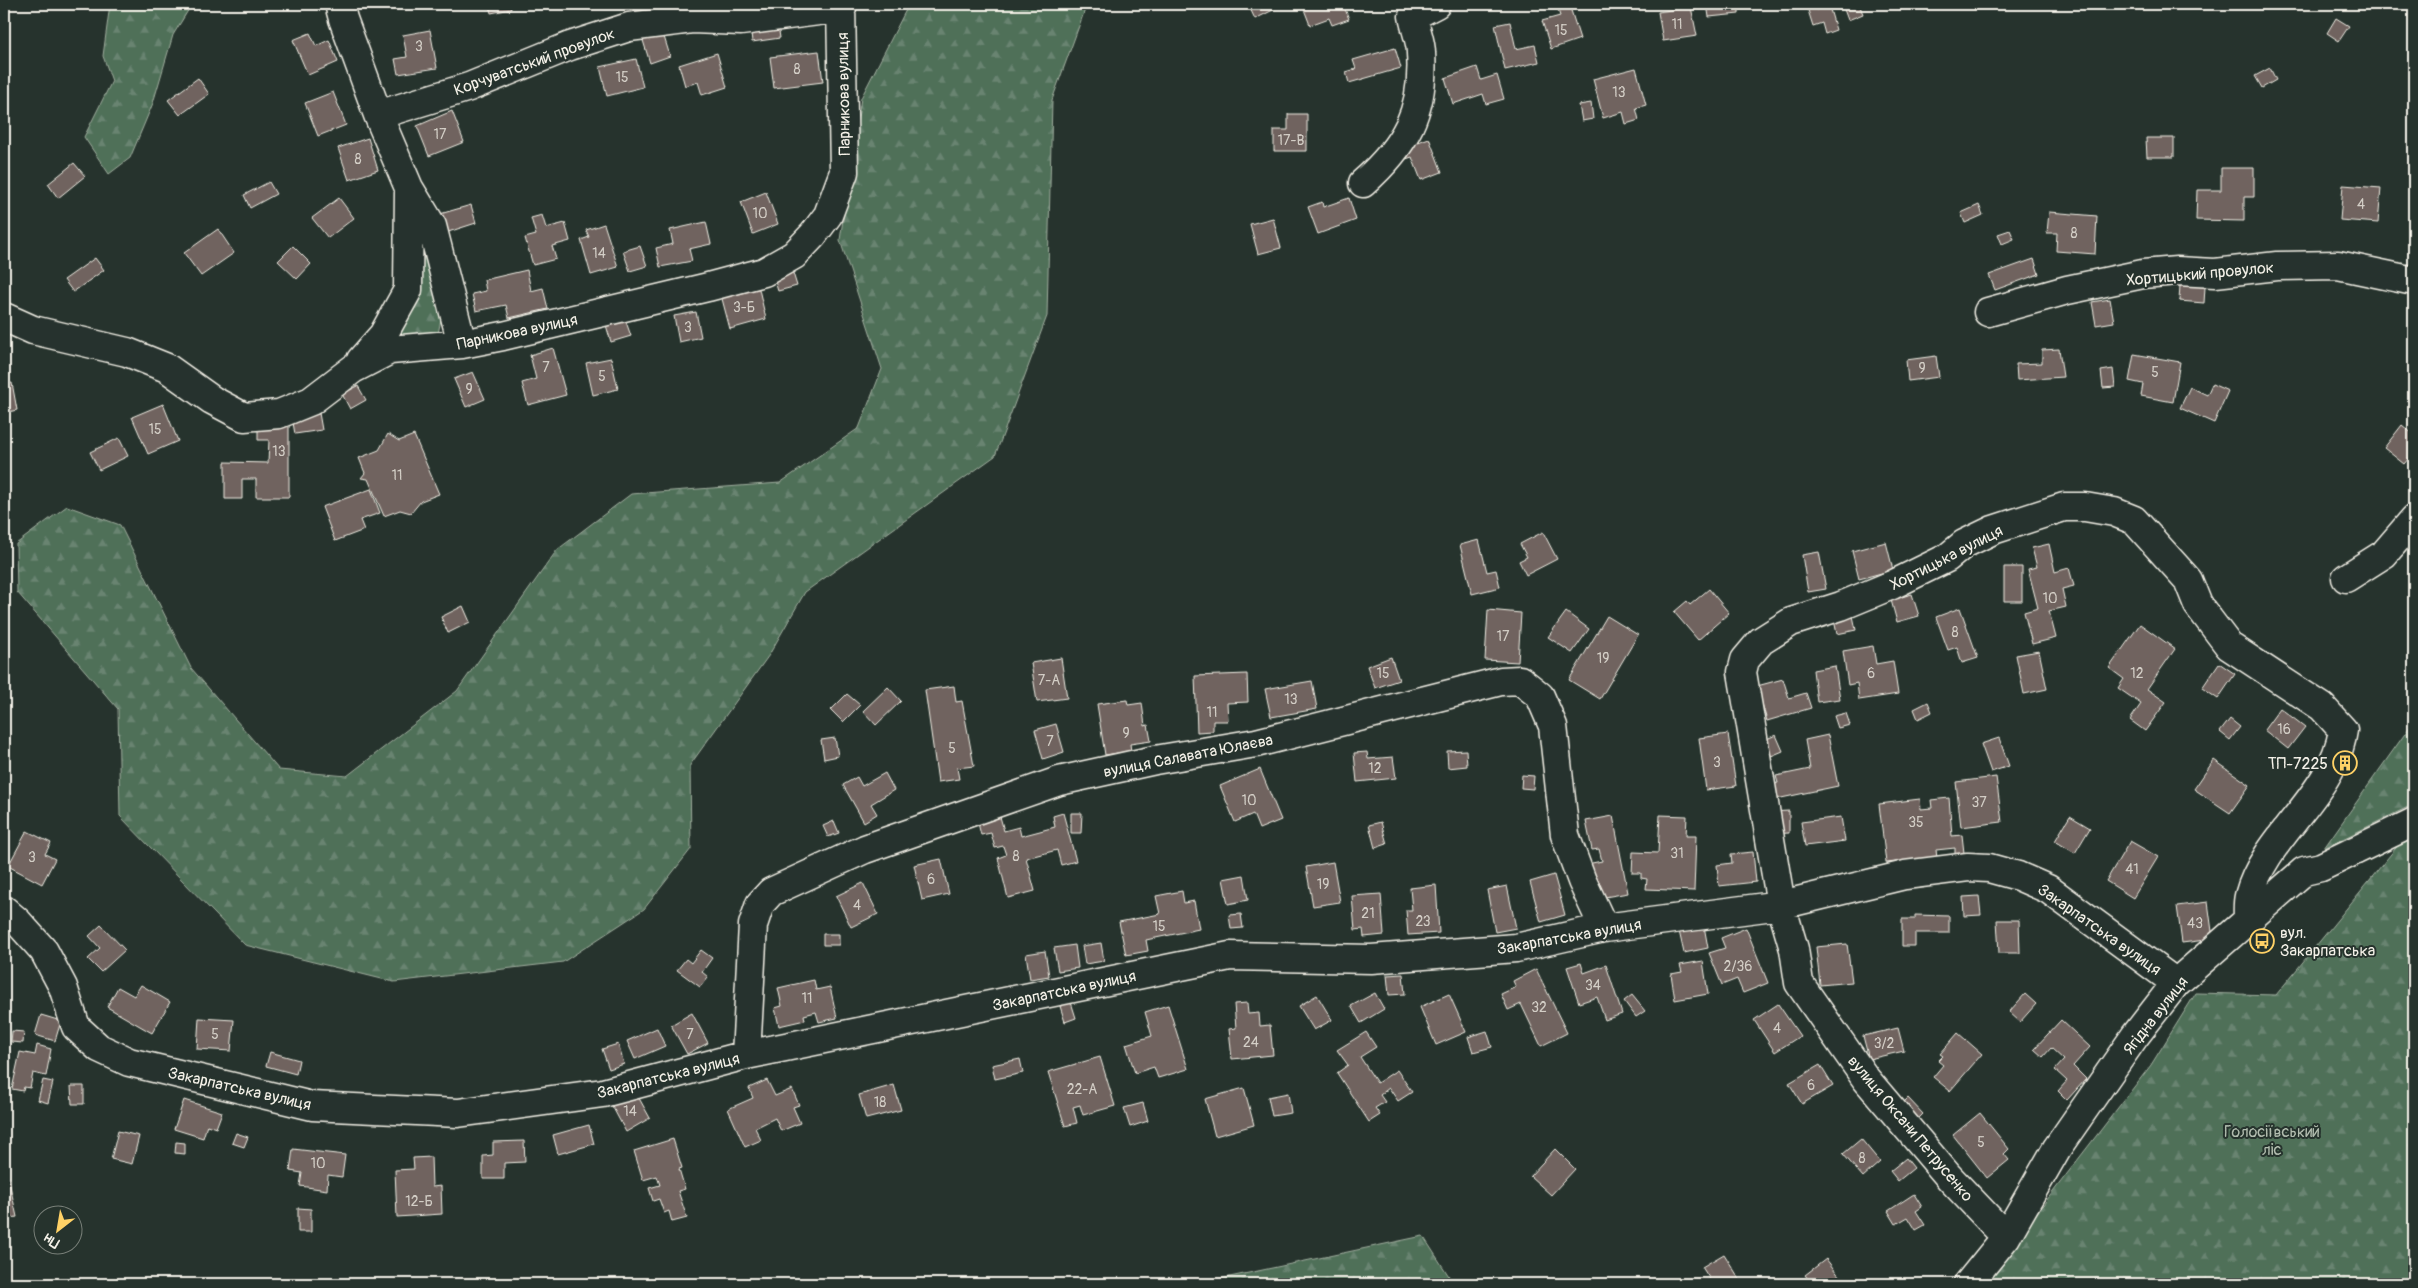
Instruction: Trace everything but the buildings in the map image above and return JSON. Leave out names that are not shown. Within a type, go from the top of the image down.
[{"type":"street","points":[[339,4],[342,19],[378,115],[409,188],[432,226],[462,344]]},
{"type":"street","points":[[1363,183],[1384,164],[1410,130],[1418,101],[1421,53],[1413,16],[1436,4]]},
{"type":"street","name":"Корчуватський провулок","points":[[378,115],[469,87],[570,46],[629,27],[692,19],[741,21],[842,6]]},
{"type":"street","name":"Парникова вулиця","points":[[4,317],[33,330],[127,352],[167,368],[212,400],[244,417],[279,414],[311,401],[353,369],[390,350],[462,344],[708,288],[764,272],[794,256],[828,215],[844,172],[842,6]]},
{"type":"street","points":[[353,369],[383,335],[408,290],[409,188]]},
{"type":"street","name":"Хортицький провулок","points":[[1988,312],[2068,290],[2143,274],[2177,271],[2215,273],[2277,266],[2338,265],[2414,281]]},
{"type":"street","name":"Хортицька вулиця","points":[[1780,905],[1742,672],[1745,660],[1761,641],[1791,622],[1841,606],[1892,585],[1947,558],[1964,544],[1993,530],[2064,507],[2078,507],[2114,512],[2134,520],[2188,580],[2198,604],[2228,646],[2322,708],[2343,730],[2340,749],[2319,788],[2256,876],[2248,898],[2248,920]]},
{"type":"street","points":[[2346,578],[2384,554],[2414,519]]},
{"type":"street","name":"вулиця Салавата Юлаєва","points":[[746,1054],[753,925],[760,904],[771,892],[865,850],[1059,782],[1155,760],[1256,743],[1501,681],[1520,680],[1540,696],[1553,726],[1565,835],[1582,881],[1604,928]]},
{"type":"street","name":"Ягідна вулиця","points":[[1968,1284],[2006,1237],[2057,1148],[2176,983],[2304,871],[2321,867],[2414,822]]},
{"type":"street","name":"Закарпатська вулиця","points":[[4,910],[18,922],[44,951],[63,987],[76,1027],[99,1048],[129,1062],[312,1106],[458,1113],[603,1093],[746,1054],[1230,956],[1371,959],[1516,948],[1604,928],[1780,905],[1905,875],[1947,868],[1989,868],[2018,876],[2048,889],[2176,983]]},
{"type":"street","name":"вулиця Оксани Петрусенко","points":[[1780,905],[1794,950],[1800,983],[1866,1078],[1949,1177],[2006,1237]]},
{"type":"green space","points":[[110,4],[192,4],[173,35],[153,103],[130,158],[109,174],[84,137],[112,81],[103,56]]},
{"type":"green space","points":[[909,4],[1087,4],[1052,100],[1047,316],[995,456],[805,592],[769,655],[690,765],[691,849],[644,909],[563,962],[394,982],[245,945],[120,816],[118,709],[17,592],[16,544],[67,506],[120,525],[191,668],[279,770],[347,776],[457,691],[557,550],[631,494],[780,483],[859,428],[882,369],[840,240],[861,98]]},
{"type":"green space","points":[[425,223],[445,299],[437,339],[395,341],[417,295]]},
{"type":"green space","points":[[2414,721],[2414,804],[2324,848]]},
{"type":"green space","name":"Голосіївський ліс","points":[[2414,834],[2414,1284],[1982,1284],[2151,1065],[2196,993],[2276,995],[2404,838]]},
{"type":"green space","points":[[1423,1236],[1454,1284],[1202,1284],[1225,1278]]},
{"type":"place","name":"ТП-7225","points":[[2345,763]]},
{"type":"place","name":"вул. Закарпатська","points":[[2262,941]]}]
